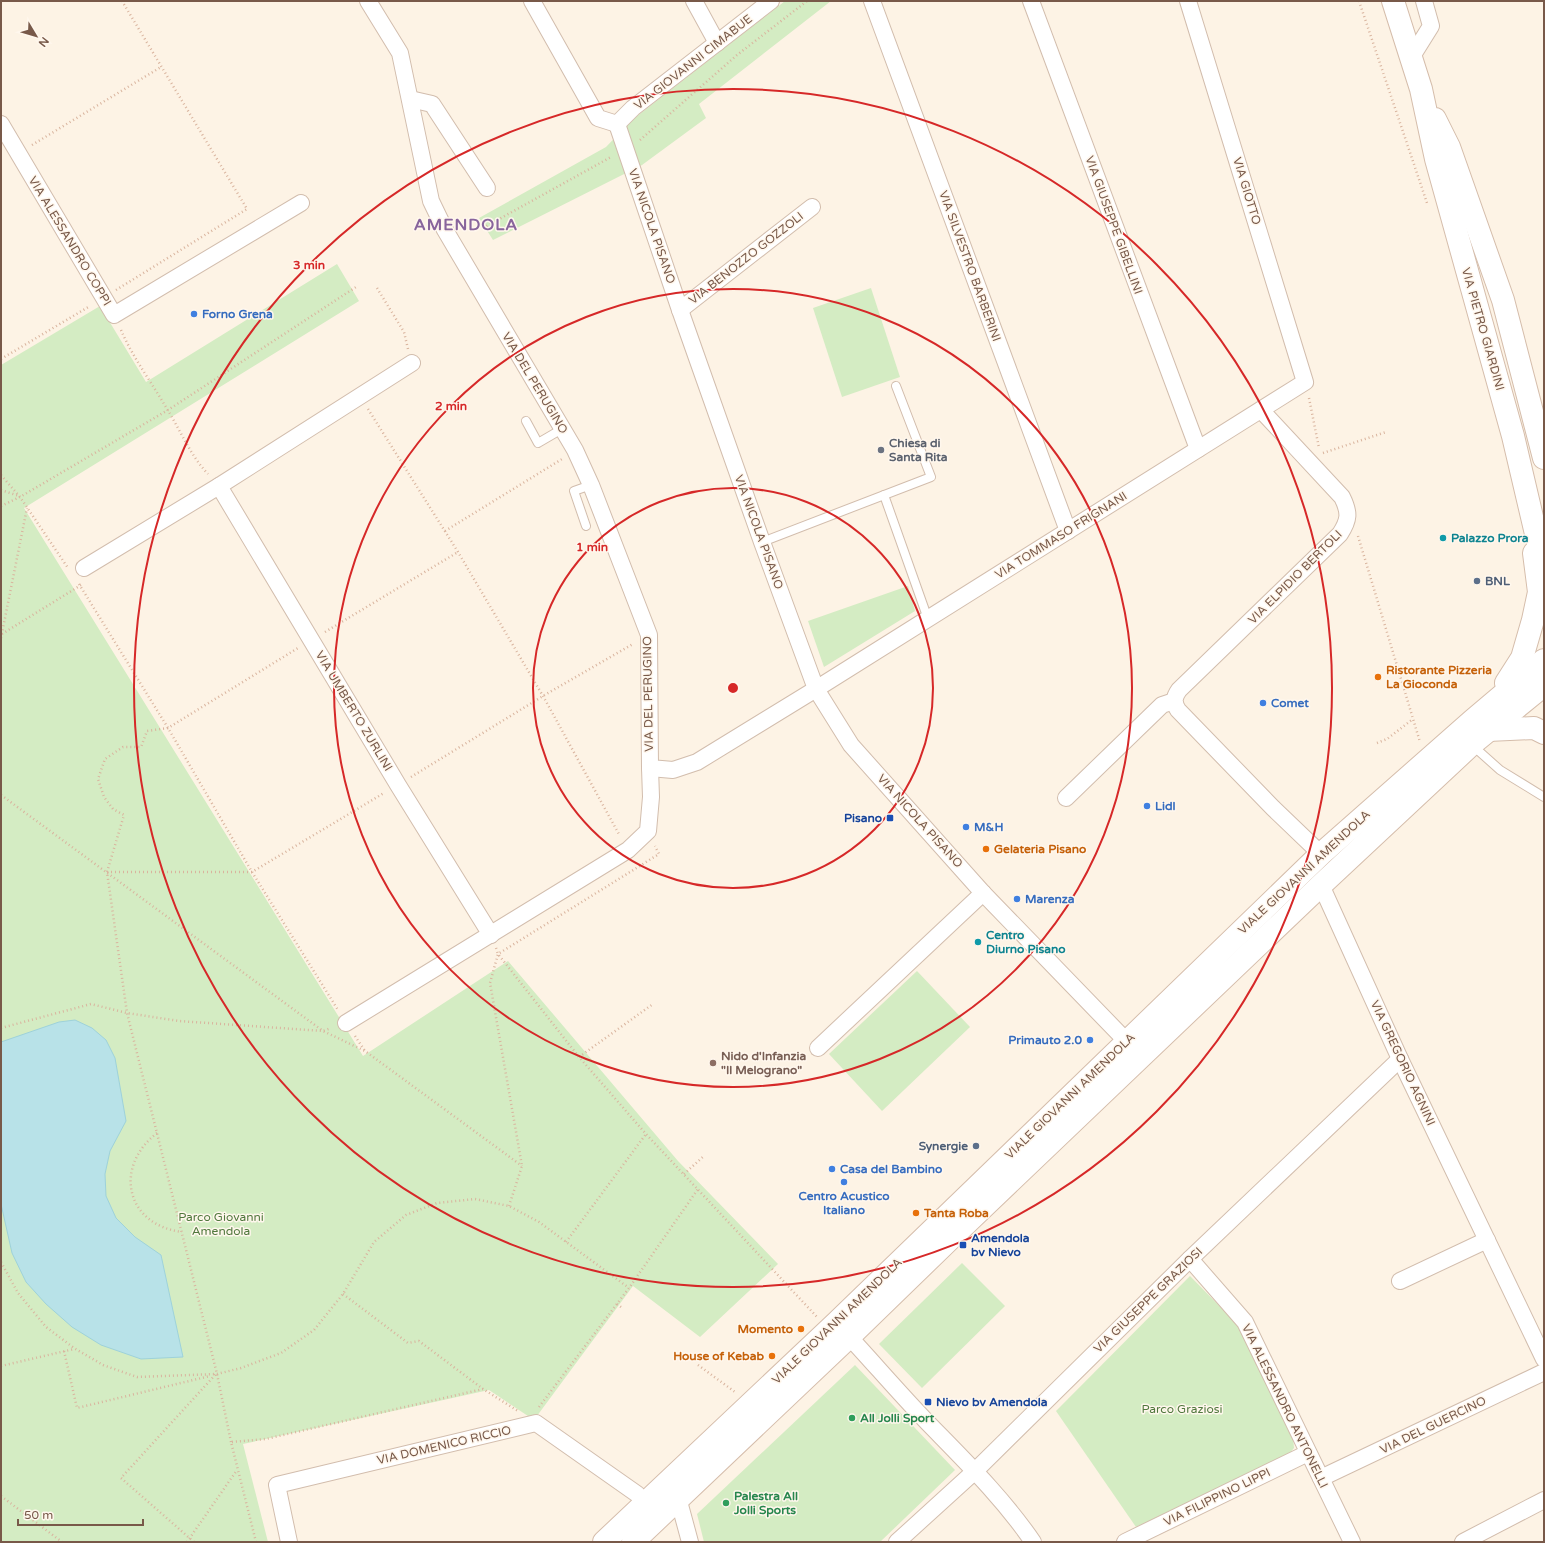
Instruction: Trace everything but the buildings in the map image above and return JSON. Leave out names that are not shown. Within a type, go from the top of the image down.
[{"type":"main road","name":"VIA PIETRO GIARDINI","points":[[1393,1],[1421,89],[1449,147],[1503,300],[1544,458]]},
{"type":"main road","name":"VIA PIETRO GIARDINI","points":[[1421,89],[1436,159],[1514,436],[1544,568]]},
{"type":"main road","points":[[1503,300],[1526,343],[1544,406]]},
{"type":"main road","points":[[1489,707],[1522,658],[1533,620],[1538,592],[1533,544],[1518,491],[1514,436]]},
{"type":"main road","name":"VIALE GIOVANNI AMENDOLA","points":[[1133,1049],[1321,854],[1544,660]]},
{"type":"main road","name":"VIALE GIOVANNI AMENDOLA","points":[[633,1542],[665,1500],[835,1327],[1133,1049],[1321,885],[1472,744],[1544,685]]},
{"type":"main road","points":[[1488,730],[1534,728],[1544,733]]},
{"type":"main road","name":"VIALE GIOVANNI AMENDOLA","points":[[604,1542],[665,1500]]},
{"type":"street","name":"VIA DEL PERUGINO","points":[[368,1],[400,53],[431,201],[444,230],[575,450],[591,484],[649,635],[650,768],[674,770],[697,762],[816,689]]},
{"type":"street","points":[[532,1],[598,118],[617,124]]},
{"type":"street","points":[[694,1],[717,43]]},
{"type":"street","name":"VIA GIOVANNI CIMABUE","points":[[617,124],[633,108],[771,1]]},
{"type":"street","name":"VIA SILVESTRO BARBERINI","points":[[872,1],[1068,531]]},
{"type":"street","name":"VIA GIUSEPPE GIBELLINI","points":[[1031,1],[1198,449]]},
{"type":"street","name":"VIA GIOTTO","points":[[1188,1],[1305,382]]},
{"type":"street","points":[[1410,58],[1431,26],[1424,1]]},
{"type":"street","points":[[410,98],[432,104],[487,188]]},
{"type":"street","name":"VIA ALESSANDRO COPPI","points":[[1,124],[114,315],[301,203]]},
{"type":"street","name":"VIA NICOLA PISANO","points":[[617,124],[680,310],[816,689],[851,745],[983,893],[1133,1049]]},
{"type":"street","name":"VIA BENOZZO GOZZOLI","points":[[680,310],[812,207]]},
{"type":"street","points":[[77,574],[361,397],[412,363]]},
{"type":"street","name":"VIA TOMMASO FRIGNANI","points":[[816,689],[1305,382]]},
{"type":"street","name":"VIA ELPIDIO BERTOLI","points":[[1066,798],[1162,705],[1174,701],[1175,695],[1179,690],[1340,534],[1346,525],[1348,515],[1347,506],[1342,497],[1261,410]]},
{"type":"street","name":"VIA UMBERTO ZURLINI","points":[[219,486],[398,785],[491,935]]},
{"type":"street","points":[[1174,701],[1178,710],[1273,808],[1321,854]]},
{"type":"street","points":[[346,1023],[628,850],[648,831],[651,797],[650,768]]},
{"type":"street","name":"VIA GREGORIO AGNINI","points":[[1321,885],[1400,1059],[1544,1359]]},
{"type":"street","points":[[818,1048],[983,893]]},
{"type":"street","name":"VIA GIUSEPPE GRAZIOSI","points":[[897,1542],[975,1471],[1190,1259],[1400,1059]]},
{"type":"street","points":[[1400,1281],[1487,1240]]},
{"type":"street","name":"VIA ALESSANDRO ANTONELLI","points":[[1190,1259],[1245,1322],[1352,1542]]},
{"type":"street","points":[[835,1327],[975,1471],[1018,1520],[1033,1542]]},
{"type":"street","name":"VIA DEL GUERCINO","points":[[1321,1478],[1544,1372]]},
{"type":"street","name":"VIA DOMENICO RICCIO","points":[[289,1542],[277,1485],[536,1423],[637,1494],[665,1500]]},
{"type":"street","name":"VIA FILIPPINO LIPPI","points":[[1125,1542],[1308,1452]]},
{"type":"street","points":[[665,1500],[690,1542]]},
{"type":"street","points":[[1463,1542],[1544,1500]]},
{"type":"lane","points":[[762,542],[931,477],[896,386]]},
{"type":"lane","points":[[526,421],[538,443],[562,429]]},
{"type":"lane","points":[[586,526],[574,491],[591,484]]},
{"type":"lane","points":[[884,495],[928,619]]},
{"type":"lane","points":[[1472,744],[1500,770],[1544,797]]},
{"type":"path","points":[[1,359],[104,298],[247,209],[122,1]]},
{"type":"path","points":[[483,228],[638,142],[737,55],[806,1]]},
{"type":"path","points":[[1359,1],[1429,209]]},
{"type":"path","points":[[19,153],[161,67]]},
{"type":"path","points":[[1,506],[20,497],[168,410],[356,287]]},
{"type":"path","points":[[377,288],[404,332],[412,363]]},
{"type":"path","points":[[114,315],[127,343],[168,410],[196,462],[219,486]]},
{"type":"path","points":[[1305,382],[1321,453],[1326,459]]},
{"type":"path","points":[[361,397],[446,532],[543,696],[628,850]]},
{"type":"path","points":[[1321,453],[1386,432]]},
{"type":"path","points":[[446,532],[575,450]]},
{"type":"path","points":[[1,475],[20,497],[77,574],[80,586],[168,728],[252,872],[365,1051]]},
{"type":"path","points":[[1,490],[20,497]]},
{"type":"path","points":[[1,638],[27,508]]},
{"type":"path","points":[[1359,531],[1358,538],[1420,744],[1426,739]]},
{"type":"path","points":[[256,1542],[182,1232],[127,1013],[107,872],[124,815],[113,809],[104,797],[98,779],[105,759],[123,747],[141,747],[147,731],[168,728],[458,552]]},
{"type":"path","points":[[77,574],[80,586]]},
{"type":"path","points":[[2,634],[80,586]]},
{"type":"path","points":[[107,872],[252,872],[543,696],[649,635]]},
{"type":"path","points":[[1377,743],[1387,739],[1413,719]]},
{"type":"path","points":[[1,795],[322,1031],[365,1051],[522,1166]]},
{"type":"path","points":[[509,1206],[522,1166],[490,983],[498,954],[659,854],[648,831]]},
{"type":"path","points":[[491,935],[498,954],[579,1057],[646,1134],[698,1189],[835,1327]]},
{"type":"path","points":[[1,1028],[91,1004],[127,1013],[179,1021],[322,1031],[346,1023]]},
{"type":"path","points":[[579,1057],[653,1004]]},
{"type":"path","points":[[157,1133],[147,1141],[137,1154],[132,1168],[130,1182],[133,1194],[138,1206],[146,1217],[157,1226],[170,1231],[182,1232]]},
{"type":"path","points":[[566,1242],[646,1134]]},
{"type":"path","points":[[684,1174],[704,1156]]},
{"type":"path","points":[[535,1412],[629,1288],[698,1189]]},
{"type":"path","points":[[64,1351],[77,1408],[241,1368],[281,1353],[314,1330],[343,1294],[374,1242],[406,1215],[437,1203],[475,1199],[509,1206],[539,1222],[629,1288]]},
{"type":"path","points":[[1,1262],[18,1293],[46,1327],[74,1348],[103,1365],[136,1377],[216,1374]]},
{"type":"path","points":[[343,1294],[408,1343],[419,1341],[483,1389],[524,1415]]},
{"type":"path","points":[[617,1304],[621,1307]]},
{"type":"path","points":[[1,1366],[74,1348]]},
{"type":"path","points":[[698,1365],[741,1397]]},
{"type":"path","points":[[194,1542],[121,1478],[216,1374]]},
{"type":"path","points":[[231,1442],[266,1439],[483,1389]]},
{"type":"path","points":[[187,1542],[238,1470]]},
{"type":"path","points":[[1,1496],[62,1542]]},
{"type":"green space","points":[[785,1],[831,1],[699,104],[706,118],[642,165],[493,240],[479,218],[606,147],[632,120]]},
{"type":"green space","name":"Parco Giovanni Amendola","points":[[337,264],[359,301],[24,508],[363,1056],[508,961],[678,1161],[778,1264],[700,1337],[633,1286],[534,1420],[489,1390],[243,1444],[268,1542],[1,1542],[1,365],[100,306],[146,382]]},
{"type":"green space","points":[[871,288],[900,377],[842,397],[813,308]]},
{"type":"green space","points":[[908,586],[915,611],[824,667],[808,621]]},
{"type":"green space","points":[[917,971],[970,1027],[882,1111],[829,1054]]},
{"type":"green space","points":[[962,1263],[1005,1306],[922,1388],[879,1344]]},
{"type":"green space","name":"Parco Graziosi","points":[[1190,1276],[1237,1324],[1293,1436],[1294,1448],[1288,1455],[1136,1527],[1056,1411]]},
{"type":"green space","name":"All Jolli Sport","points":[[855,1365],[955,1470],[880,1542],[704,1542],[697,1514]]},
{"type":"water","points":[[75,1020],[92,1028],[106,1040],[115,1058],[126,1121],[110,1151],[105,1174],[106,1196],[116,1218],[135,1237],[161,1255],[183,1357],[141,1359],[101,1345],[72,1327],[46,1304],[26,1282],[12,1253],[1,1204],[1,1042],[59,1022]]},
{"type":"place","name":"Forno Grena","points":[[194,314]]},
{"type":"place","name":"Chiesa di Santa Rita","points":[[881,450]]},
{"type":"place","name":"Palazzo Prora","points":[[1443,538]]},
{"type":"place","name":"BNL","points":[[1477,581]]},
{"type":"place","name":"Ristorante Pizzeria La Gioconda","points":[[1378,677]]},
{"type":"place","name":"Comet","points":[[1263,703]]},
{"type":"place","name":"Lidl","points":[[1147,806]]},
{"type":"place","name":"Pisano","points":[[890,818]]},
{"type":"place","name":"M&H","points":[[966,827]]},
{"type":"place","name":"Gelateria Pisano","points":[[986,849]]},
{"type":"place","name":"Marenza","points":[[1017,899]]},
{"type":"place","name":"Centro Diurno Pisano","points":[[978,942]]},
{"type":"place","name":"Primauto 2.0","points":[[1090,1040]]},
{"type":"place","name":"Nido d'Infanzia \"Il Melograno\"","points":[[713,1063]]},
{"type":"place","name":"Synergie","points":[[976,1146]]},
{"type":"place","name":"Casa del Bambino","points":[[832,1169]]},
{"type":"place","name":"Centro Acustico Italiano","points":[[844,1182]]},
{"type":"place","name":"Tanta Roba","points":[[916,1213]]},
{"type":"place","name":"Amendola bv Nievo","points":[[963,1245]]},
{"type":"place","name":"Momento","points":[[801,1329]]},
{"type":"place","name":"House of Kebab","points":[[772,1356]]},
{"type":"place","name":"Nievo bv Amendola","points":[[928,1402]]},
{"type":"place","name":"All Jolli Sport","points":[[852,1418]]},
{"type":"place","name":"Palestra All Jolli Sports","points":[[726,1503]]},
{"type":"district","name":"AMENDOLA","points":[[466,225]]}]
